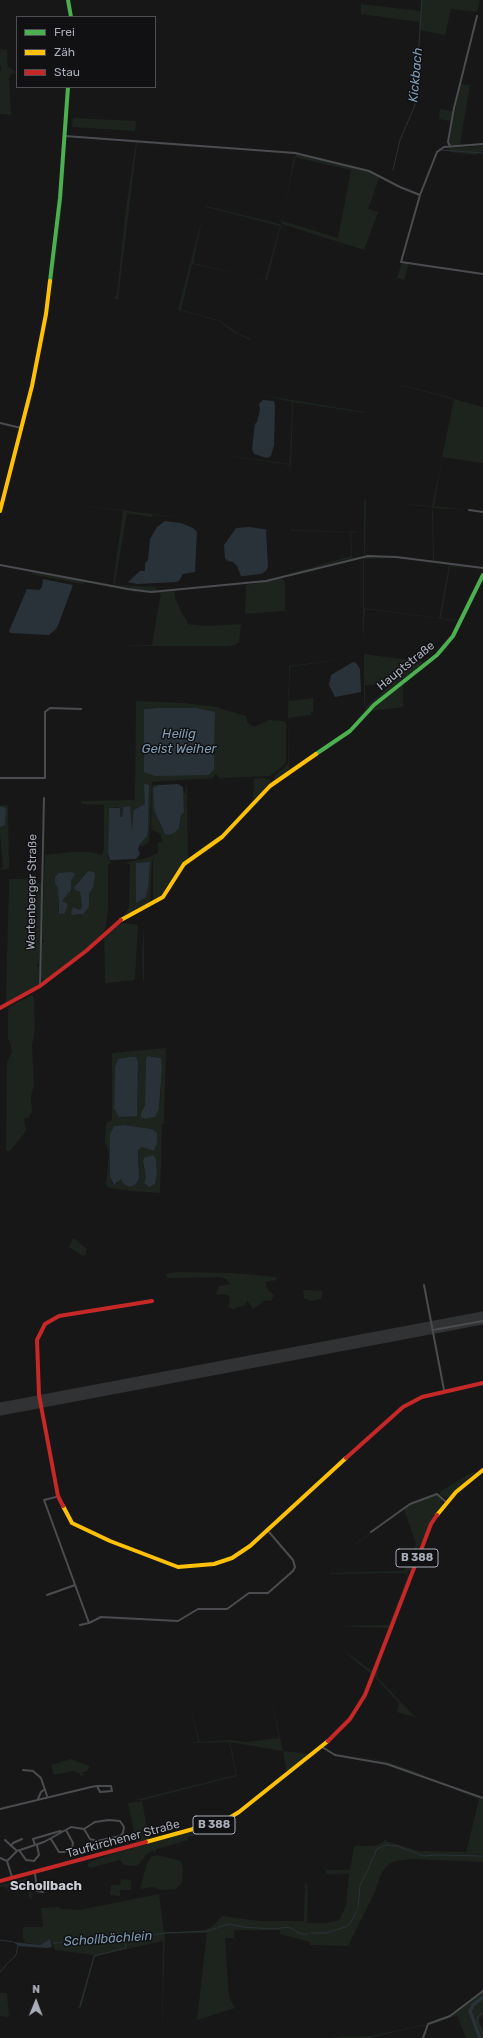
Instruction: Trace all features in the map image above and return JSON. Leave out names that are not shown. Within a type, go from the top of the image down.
[{"type":"main road","points":[[68,1],[71,16]]},
{"type":"main road","points":[[0,511],[36,369],[46,314],[57,221],[68,88]]},
{"type":"main road","name":"Hauptstraße","points":[[40,986],[86,951],[122,919],[163,897],[184,864],[222,837],[270,786],[345,735],[356,725],[374,704],[437,655],[447,645],[483,575]]},
{"type":"main road","points":[[0,1008],[40,986]]},
{"type":"main road","points":[[152,1301],[71,1313],[59,1316],[45,1324],[37,1340],[39,1395],[58,1496],[72,1523],[110,1541],[169,1564],[191,1567],[214,1564],[232,1558],[250,1546],[403,1407],[422,1397],[444,1390],[483,1383]]},
{"type":"main road","name":"B 388","points":[[322,1747],[347,1723],[365,1695],[431,1524],[446,1502],[462,1486],[483,1470]]},
{"type":"main road","name":"Taufkirchener Straße","points":[[0,1882],[222,1821],[239,1812],[322,1747]]},
{"type":"street","points":[[477,16],[454,108],[448,142],[437,152],[420,195],[401,262],[483,274]]},
{"type":"street","points":[[65,136],[295,153],[369,170],[400,187],[420,195]]},
{"type":"street","points":[[448,142],[451,146]]},
{"type":"street","points":[[444,147],[483,144]]},
{"type":"street","points":[[0,423],[21,428]]},
{"type":"street","points":[[469,510],[483,512]]},
{"type":"street","points":[[0,565],[151,592],[259,582],[368,556],[396,557],[483,568]]},
{"type":"street","points":[[0,778],[44,778],[45,712],[50,708],[81,709]]},
{"type":"street","name":"Wartenberger Straße","points":[[40,986],[44,798]]},
{"type":"street","points":[[424,1285],[444,1390]]},
{"type":"street","points":[[433,1330],[483,1321]]},
{"type":"street","points":[[371,1532],[410,1504],[437,1494],[446,1502]]},
{"type":"street","points":[[56,1497],[44,1500],[90,1623]]},
{"type":"street","points":[[80,1625],[90,1623],[101,1617],[178,1621],[198,1609],[227,1609],[248,1593],[268,1593],[293,1571],[295,1567],[293,1560],[269,1532]]},
{"type":"street","points":[[47,1595],[75,1585]]},
{"type":"street","points":[[322,1747],[335,1755],[387,1764],[483,1798]]},
{"type":"street","points":[[23,1770],[28,1770],[37,1774],[43,1782],[47,1796]]},
{"type":"street","points":[[0,1809],[47,1796],[97,1786],[111,1786],[112,1791],[100,1792],[97,1786]]},
{"type":"street","points":[[38,1799],[41,1792],[45,1790]]},
{"type":"street","points":[[7,1861],[18,1851],[51,1839],[66,1830],[75,1827],[84,1829],[95,1822],[110,1820],[120,1822],[124,1827],[123,1833],[120,1836],[97,1841],[90,1839],[84,1829]]},
{"type":"street","points":[[51,1839],[59,1852],[64,1852],[72,1848],[73,1843],[66,1830]]},
{"type":"street","points":[[5,1840],[26,1860],[34,1861],[39,1855],[33,1839],[60,1831],[62,1832]]},
{"type":"street","points":[[11,1846],[13,1843],[22,1839]]},
{"type":"street","points":[[0,1858],[7,1861]]},
{"type":"street","points":[[7,1861],[12,1878]]},
{"type":"street","points":[[35,1873],[37,1891],[43,1892]]},
{"type":"street","points":[[423,2038],[428,2024],[450,2016],[483,1990]]},
{"type":"shaded area","points":[[421,0],[480,0],[477,12],[451,9],[445,35],[420,30],[419,22],[361,14],[361,4],[420,11]]},
{"type":"shaded area","points":[[0,49],[7,50],[8,67],[16,72],[10,75],[9,79],[11,115],[0,114],[0,71],[2,71],[0,64]]},
{"type":"shaded area","points":[[460,84],[470,85],[460,145],[451,145],[449,143]]},
{"type":"shaded area","points":[[440,109],[452,111],[452,119],[449,121],[439,119]]},
{"type":"shaded area","points":[[73,118],[136,121],[135,131],[72,127]]},
{"type":"shaded area","points":[[67,138],[61,217],[51,291],[60,216]]},
{"type":"shaded area","points":[[136,142],[211,148],[137,143],[118,299],[114,299],[117,294],[126,208]]},
{"type":"shaded area","points":[[483,146],[483,151],[475,155],[450,152],[449,148]]},
{"type":"shaded area","points":[[296,154],[371,172],[380,176],[368,209],[378,212],[364,250],[282,224],[282,222],[281,224],[284,208],[282,221],[338,238],[351,170],[295,157]]},
{"type":"shaded area","points":[[206,206],[280,224],[281,226],[267,280],[265,280],[280,226]]},
{"type":"shaded area","points":[[203,215],[193,263],[246,276],[192,264],[181,310],[219,320],[239,334],[250,338],[250,340],[233,332],[219,321],[178,310]]},
{"type":"shaded area","points":[[403,263],[408,264],[408,266],[393,320],[404,280],[397,278]]},
{"type":"shaded area","points":[[365,376],[453,398],[451,409],[452,399]]},
{"type":"shaded area","points":[[262,395],[364,413],[293,402],[291,471],[290,465],[202,452],[290,464],[292,402]]},
{"type":"shaded area","points":[[454,399],[483,407],[483,463],[442,457]]},
{"type":"shaded area","points":[[442,459],[434,506],[468,510],[433,508],[434,560],[480,567],[433,561],[432,507],[399,503],[432,506]]},
{"type":"shaded area","points":[[364,499],[366,501],[365,555],[364,555]]},
{"type":"shaded area","points":[[44,500],[185,518],[153,515],[151,517],[127,513],[115,583],[113,584],[123,511]]},
{"type":"shaded area","points":[[291,529],[360,532],[351,533],[352,558],[291,574],[290,572],[292,573],[351,556],[350,532],[291,531]]},
{"type":"shaded area","points":[[380,554],[401,556],[431,560]]},
{"type":"shaded area","points":[[366,557],[398,558],[364,559],[364,608],[439,618],[449,565],[470,568],[450,567],[441,618],[458,620],[482,572],[481,569],[483,571],[458,621],[365,609],[363,642],[363,559]]},
{"type":"shaded area","points":[[33,572],[143,592],[175,591],[175,597],[181,612],[187,621],[187,624],[206,626],[241,624],[239,642],[235,645],[227,646],[114,646],[152,645],[161,593],[135,592],[86,582],[82,584],[31,574]]},
{"type":"shaded area","points":[[282,578],[285,583],[285,611],[245,614],[246,585]]},
{"type":"shaded area","points":[[117,585],[157,588],[155,591],[146,591]]},
{"type":"shaded area","points":[[447,645],[448,648],[403,684],[403,707],[371,711]]},
{"type":"shaded area","points":[[364,654],[425,662],[364,711],[366,707],[392,684],[365,685],[364,707]]},
{"type":"shaded area","points":[[362,656],[290,667],[289,701],[313,698],[313,711],[310,713],[311,715],[288,718],[289,666]]},
{"type":"shaded area","points":[[136,701],[184,703],[216,707],[246,716],[247,722],[254,727],[269,720],[284,721],[286,724],[286,762],[270,776],[219,778],[216,774],[212,778],[152,782],[149,842],[143,846],[140,846],[140,844],[147,836],[149,788],[145,804],[141,808],[138,808],[131,832],[130,809],[125,807],[122,809],[122,817],[120,817],[120,809],[118,807],[109,808],[108,858],[111,863],[108,865],[108,910],[105,931],[89,947],[43,982],[41,978],[42,943],[45,940],[42,940],[45,855],[71,852],[91,852],[102,855],[104,848],[104,805],[81,804],[82,801],[135,800]],"holes":[[[197,708],[215,712],[215,756],[144,772],[144,709]],[[58,873],[74,873],[69,892],[62,901],[62,914],[58,911],[58,888],[55,877]],[[85,874],[93,888],[89,894],[89,907],[86,913],[80,915],[73,915],[75,907],[80,910],[82,906],[80,892],[75,890],[75,885]]]},
{"type":"shaded area","points":[[356,713],[363,714],[354,725],[350,729],[362,714]]},
{"type":"shaded area","points":[[288,721],[289,770],[350,729],[276,779],[273,779],[275,775],[288,763]]},
{"type":"shaded area","points":[[286,776],[301,776],[286,777],[273,787],[227,835],[268,790]]},
{"type":"shaded area","points":[[265,778],[270,780],[256,800],[224,832],[253,800],[254,779]]},
{"type":"shaded area","points":[[162,784],[158,785],[154,810],[165,834],[180,825],[181,815],[184,812],[183,790],[185,794],[187,784],[188,859],[178,870],[168,889],[161,897],[153,901],[153,860],[155,858],[152,860],[150,902],[122,918],[129,907],[130,864],[124,863],[147,858],[158,853],[158,843],[162,842],[161,834],[151,829],[152,787],[153,785]]},
{"type":"shaded area","points":[[0,805],[7,805],[8,807],[9,869],[0,870],[3,867],[0,827],[2,826],[3,806]]},
{"type":"shaded area","points":[[224,832],[213,843],[193,855],[194,853]]},
{"type":"shaded area","points":[[225,837],[214,847],[199,856]]},
{"type":"shaded area","points":[[9,879],[36,879],[36,883],[42,883],[39,963],[36,965],[39,967],[39,984],[6,1003]]},
{"type":"shaded area","points":[[123,923],[138,925],[135,980],[105,983],[104,936],[115,926]]},
{"type":"shaded area","points":[[144,928],[144,981],[143,981],[142,955]]},
{"type":"shaded area","points":[[32,995],[34,998],[35,1030],[32,1045],[34,1085],[31,1096],[32,1112],[29,1117],[24,1119],[26,1130],[23,1135],[10,1151],[6,1151],[7,1062],[12,1052],[8,1039],[8,1011],[9,1007]]},
{"type":"shaded area","points":[[166,1048],[164,1124],[162,1124],[160,1193],[131,1191],[106,1186],[109,1153],[105,1141],[107,1122],[112,1120],[112,1053]],"holes":[[[149,1056],[161,1058],[162,1067],[160,1104],[155,1117],[145,1119],[141,1117],[141,1113],[145,1105],[146,1058]],[[133,1057],[138,1062],[137,1105],[114,1108],[115,1066],[117,1061]],[[124,1125],[152,1129],[157,1133],[155,1150],[142,1147],[138,1150],[139,1178],[136,1184],[130,1187],[121,1179],[118,1180],[117,1184],[112,1184],[110,1177],[110,1134],[114,1126]],[[157,1164],[155,1184],[148,1186],[145,1185],[146,1178],[143,1165]]]},
{"type":"shaded area","points":[[73,1238],[86,1248],[86,1254],[83,1256],[69,1247]]},
{"type":"shaded area","points":[[177,1272],[233,1273],[276,1277],[277,1280],[265,1282],[268,1290],[274,1295],[271,1301],[265,1300],[253,1309],[247,1300],[245,1305],[233,1309],[228,1307],[230,1298],[228,1295],[216,1294],[219,1286],[231,1284],[226,1279],[220,1277],[168,1278],[166,1274]]},
{"type":"shaded area","points":[[303,1290],[323,1291],[321,1299],[311,1301],[304,1298]]},
{"type":"shaded area","points":[[471,1473],[475,1473],[447,1499],[440,1494],[441,1491]]},
{"type":"shaded area","points":[[437,1495],[442,1499],[443,1503],[429,1525],[419,1547],[417,1547],[418,1549],[411,1570],[406,1572],[409,1574],[389,1628],[333,1626],[389,1625],[408,1575],[404,1573],[330,1573],[404,1571],[416,1544],[404,1509],[358,1543],[350,1545],[358,1542],[406,1506]]},
{"type":"shaded area","points":[[393,1626],[380,1662],[377,1677],[415,1717],[397,1712],[399,1703],[375,1677],[365,1699],[354,1716],[327,1745],[327,1748],[334,1754],[325,1747],[357,1711]]},
{"type":"shaded area","points":[[385,1637],[370,1678],[370,1673],[338,1646],[372,1671]]},
{"type":"shaded area","points":[[369,1680],[363,1696],[361,1697]]},
{"type":"shaded area","points":[[270,1693],[283,1751],[230,1742],[237,1776],[143,1800],[135,1800],[236,1775],[229,1742],[191,1743],[198,1742],[198,1740],[190,1707],[200,1742],[231,1740],[246,1742],[279,1738]]},
{"type":"shaded area","points":[[283,1751],[309,1754],[287,1772]]},
{"type":"shaded area","points":[[334,1754],[370,1758],[383,1761],[435,1779],[372,1759]]},
{"type":"shaded area","points":[[71,1759],[90,1766],[87,1771],[81,1773],[85,1775],[81,1776],[79,1773],[73,1771],[54,1775],[51,1765]]},
{"type":"shaded area","points":[[455,1790],[459,1790],[483,1799],[483,1855],[466,1853],[479,1799]]},
{"type":"shaded area","points":[[142,1801],[149,1839],[136,1842],[128,1803]]},
{"type":"shaded area","points":[[226,1822],[215,1827],[88,1862],[121,1851]]},
{"type":"shaded area","points":[[226,1824],[227,1825],[217,1830],[188,1837],[188,1840],[157,1849],[154,1853],[153,1850],[147,1854],[137,1866],[123,1865],[120,1860],[90,1868],[88,1866],[88,1863],[92,1861]]},
{"type":"shaded area","points":[[385,1838],[386,1841],[419,1851],[463,1852],[483,1856],[483,1862],[411,1859],[389,1864],[382,1872],[374,1894],[348,1946],[310,1945],[310,1942],[280,1934],[280,1930],[234,1930],[234,1938],[225,1938],[229,1997],[235,2008],[197,2020],[207,1933],[165,1934],[162,2038],[163,1941],[95,1956],[81,2007],[78,2009],[94,1955],[55,1950],[50,1939],[40,1945],[23,1942],[25,1940],[23,1939],[23,1927],[42,1927],[41,1908],[60,1907],[59,1908],[62,1909],[79,1910],[159,1894],[164,1933],[206,1930],[213,1926],[222,1916],[260,1921],[304,1921],[305,1883],[307,1884],[306,1894],[308,1884],[307,1923],[326,1923],[339,1920],[346,1906],[349,1874],[326,1875],[350,1873],[326,1874],[326,1870],[350,1870],[354,1846],[375,1846],[384,1842]]},
{"type":"shaded area","points":[[157,1855],[181,1861],[183,1869],[182,1883],[176,1889],[162,1890],[153,1887],[140,1889],[147,1863],[151,1857]]},
{"type":"shaded area","points":[[27,1878],[30,1881],[32,1898],[30,1899],[27,1886],[9,1891],[3,1886],[0,1887],[0,1885],[11,1882],[12,1886],[7,1888],[8,1890],[26,1885],[24,1882],[14,1884],[14,1882]]},
{"type":"shaded area","points":[[121,1879],[131,1880],[131,1890],[120,1890],[120,1896],[110,1895],[111,1885],[120,1885]]},
{"type":"shaded area","points":[[483,1991],[483,2014],[479,2020],[483,2030],[483,2038],[466,2038],[457,2015],[427,2027],[444,2019]]},
{"type":"shaded area","points":[[0,1993],[7,1993],[9,2017],[0,2016]]},
{"type":"shaded area","points":[[422,2025],[426,2025],[425,2028],[425,2026],[421,2026],[369,2038],[323,2038],[371,2036]]},
{"type":"water","points":[[263,400],[274,401],[275,406],[274,445],[271,456],[267,458],[254,454],[252,449],[255,424],[257,422],[260,409],[259,404]]},
{"type":"water","points":[[165,521],[181,523],[193,528],[197,532],[195,572],[183,574],[179,581],[176,582],[137,584],[128,582],[140,571],[145,571],[145,563],[148,560],[150,539],[157,527]]},
{"type":"water","points":[[250,527],[269,530],[266,531],[268,567],[266,571],[261,574],[241,576],[237,566],[225,558],[224,545],[236,528]]},
{"type":"water","points":[[43,579],[73,585],[57,628],[49,635],[10,633],[9,631],[27,589],[39,590],[42,587]]},
{"type":"water","points":[[353,662],[356,663],[360,669],[361,692],[335,697],[329,685],[331,675]]},
{"type":"water","name":"Heilig Geist Weiher","points":[[197,708],[215,712],[214,769],[209,775],[155,776],[144,772],[144,709]]},
{"type":"water","points":[[144,784],[149,785],[148,830],[147,836],[140,844],[138,849],[140,854],[136,859],[110,860],[108,853],[109,808],[120,808],[120,817],[122,817],[123,807],[130,806],[132,831],[134,810],[145,804]]},
{"type":"water","points":[[178,784],[183,787],[184,812],[181,815],[179,828],[174,833],[168,835],[165,834],[154,810],[153,788],[159,785]]},
{"type":"water","points":[[0,806],[6,808],[5,825],[0,827]]},
{"type":"water","points":[[150,862],[148,889],[145,898],[136,903],[136,863]]},
{"type":"water","points":[[88,871],[94,872],[95,874],[93,888],[89,894],[89,907],[84,914],[73,915],[71,914],[73,907],[80,910],[82,906],[80,892],[75,890],[74,887]]},
{"type":"water","points":[[72,872],[75,874],[71,881],[71,890],[62,901],[68,904],[65,913],[59,914],[58,888],[55,883],[55,877],[58,873]]},
{"type":"water","points":[[148,1056],[161,1058],[162,1067],[159,1109],[155,1117],[145,1119],[141,1117],[141,1113],[145,1105],[146,1058]]},
{"type":"water","points":[[136,1057],[138,1062],[137,1116],[119,1117],[114,1108],[115,1066],[118,1059]]},
{"type":"water","points":[[124,1125],[152,1129],[157,1133],[157,1143],[154,1151],[142,1147],[138,1150],[139,1178],[136,1184],[130,1187],[124,1184],[121,1179],[114,1185],[110,1177],[110,1134],[114,1126]]},
{"type":"water","points":[[153,1155],[156,1159],[157,1173],[155,1184],[149,1187],[144,1183],[146,1178],[143,1161],[144,1158]]},
{"type":"water","points":[[50,1939],[52,1947],[48,1948],[19,1946],[13,1942],[40,1945]]},
{"type":"waterway","name":"Kickbach","points":[[393,170],[400,140],[415,105],[422,0]]},
{"type":"waterway","points":[[441,150],[483,153]]},
{"type":"waterway","name":"Schollbächlein","points":[[374,1856],[377,1849],[386,1845],[397,1846],[424,1856],[437,1855]]},
{"type":"waterway","name":"Schollbächlein","points":[[438,1855],[483,1856]]},
{"type":"waterway","name":"Schollbächlein","points":[[367,1872],[373,1857]]},
{"type":"waterway","name":"Schollbächlein","points":[[358,1909],[360,1885],[366,1873]]},
{"type":"waterway","name":"Schollbächlein","points":[[311,1933],[326,1933],[345,1927],[350,1924],[357,1911]]},
{"type":"waterway","name":"Schollbächlein","points":[[218,1927],[229,1924],[243,1927],[273,1929],[289,1927],[301,1934],[308,1934]]},
{"type":"waterway","name":"Schollbächlein","points":[[53,1943],[125,1940],[164,1933],[208,1931],[217,1928]]},
{"type":"waterway","name":"Schollbächlein","points":[[0,1940],[13,1942]]},
{"type":"waterway","points":[[80,2007],[94,1956],[126,1948],[125,1940]]},
{"type":"waterway","points":[[7,1964],[16,1955],[18,1945]]},
{"type":"waterway","points":[[0,1972],[6,1965]]},
{"type":"waterway","points":[[480,2038],[470,2011],[473,2005],[483,1997]]},
{"type":"waterway","points":[[483,2013],[478,2016],[477,2022],[483,2034]]},
{"type":"runway","points":[[0,1409],[483,1318]]},
{"type":"traffic: fast","points":[[68,0],[71,16]]},
{"type":"traffic: fast","points":[[50,281],[60,198],[68,88]]},
{"type":"traffic: fast","points":[[316,754],[350,731],[374,705],[437,655],[453,636],[483,575]]},
{"type":"traffic: slow","points":[[0,511],[32,386],[46,314],[50,281]]},
{"type":"traffic: slow","points":[[121,920],[163,897],[184,864],[222,837],[270,786],[316,754]]},
{"type":"traffic: slow","points":[[63,1506],[72,1523],[110,1541],[178,1567],[214,1564],[232,1558],[250,1546],[346,1458]]},
{"type":"traffic: slow","points":[[437,1515],[456,1492],[483,1470]]},
{"type":"traffic: slow","points":[[146,1842],[226,1820],[239,1812],[328,1741]]},
{"type":"traffic: jam","points":[[0,1008],[40,986],[86,951],[121,920]]},
{"type":"traffic: jam","points":[[63,1506],[58,1496],[39,1395],[37,1340],[45,1324],[59,1316],[152,1301]]},
{"type":"traffic: jam","points":[[346,1458],[403,1407],[422,1397],[483,1383]]},
{"type":"traffic: jam","points":[[328,1741],[350,1719],[365,1695],[431,1524],[437,1515]]},
{"type":"traffic: jam","points":[[0,1881],[146,1842]]},
{"type":"district","name":"Schollbach","points":[[46,1886]]}]
